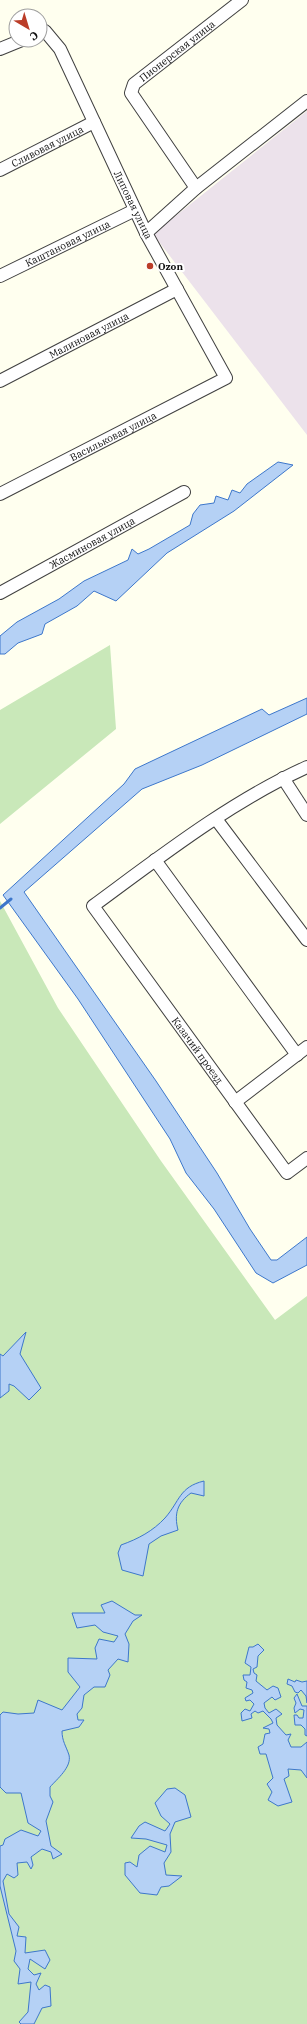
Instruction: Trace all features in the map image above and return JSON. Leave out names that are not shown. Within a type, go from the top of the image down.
[{"type":"street","name":"Пионерская улица","points":[[196,188],[131,93],[134,84],[242,0]]},
{"type":"street","name":"Липовая улица","points":[[48,38],[60,49],[146,232],[226,378]]},
{"type":"street","points":[[146,232],[196,188],[307,101]]},
{"type":"street","name":"Сливовая улица","points":[[0,170],[94,122]]},
{"type":"street","name":"Каштановая улица","points":[[0,276],[135,210]]},
{"type":"street","name":"Малиновая улица","points":[[0,381],[177,289]]},
{"type":"street","name":"Васильковая улица","points":[[0,494],[226,378]]},
{"type":"street","name":"Жасминовая улица","points":[[0,593],[184,492]]},
{"type":"street","points":[[297,1055],[155,860],[216,819],[283,778],[307,767]]},
{"type":"street","points":[[283,778],[307,815]]},
{"type":"street","points":[[216,819],[307,940]]},
{"type":"street","name":"Казачий проезд","points":[[155,860],[94,906],[286,1173],[307,1158]]},
{"type":"street","points":[[235,1102],[307,1047]]},
{"type":"shaded area","points":[[307,111],[307,435],[153,234]]},
{"type":"green space","points":[[110,645],[116,729],[0,824],[0,710]]},
{"type":"green space","points":[[0,901],[58,1008],[161,1161],[275,1320],[307,1296],[307,2024],[0,2024]]},
{"type":"water","points":[[278,462],[293,465],[234,511],[167,553],[116,601],[94,591],[77,606],[45,624],[42,634],[18,643],[5,654],[0,654],[0,636],[17,622],[59,599],[84,581],[128,560],[132,549],[138,554],[190,525],[193,514],[200,505],[214,503],[216,496],[228,500],[232,490],[240,493],[247,484]]},
{"type":"water","points":[[307,698],[307,714],[202,765],[142,789],[24,892],[156,1081],[217,1173],[250,1229],[271,1260],[277,1260],[307,1237],[307,1265],[273,1283],[256,1273],[214,1209],[186,1173],[170,1139],[78,999],[3,895],[124,784],[135,769],[262,709],[269,715]]},
{"type":"water","points":[[26,1332],[20,1354],[41,1388],[29,1400],[14,1386],[9,1384],[9,1391],[0,1398],[0,1354],[3,1356]]},
{"type":"water","points":[[204,1481],[204,1496],[191,1493],[182,1501],[178,1509],[176,1519],[178,1530],[161,1536],[149,1544],[143,1576],[122,1570],[118,1553],[121,1545],[150,1531],[165,1518],[181,1495],[189,1487]]},
{"type":"water","points":[[112,1601],[135,1615],[142,1615],[133,1621],[125,1634],[129,1644],[128,1662],[118,1659],[108,1670],[110,1675],[105,1687],[94,1687],[84,1695],[82,1708],[77,1714],[78,1720],[84,1720],[79,1727],[62,1731],[69,1759],[66,1768],[50,1787],[50,1796],[53,1802],[46,1821],[51,1846],[62,1854],[53,1859],[51,1852],[42,1849],[31,1857],[33,1865],[31,1869],[27,1862],[17,1863],[18,1875],[14,1878],[7,1874],[3,1881],[9,1914],[19,1927],[17,1936],[26,1937],[25,1953],[45,1950],[50,1960],[45,1969],[30,1959],[28,1969],[34,1975],[41,1973],[36,1984],[39,1990],[45,1985],[50,1987],[51,2006],[42,2008],[34,2024],[21,2024],[19,2022],[28,2012],[31,1982],[18,1984],[20,1969],[14,1961],[16,1951],[0,1886],[0,1846],[3,1845],[5,1839],[21,1830],[38,1836],[41,1831],[28,1823],[21,1793],[6,1793],[0,1787],[0,1715],[3,1712],[18,1714],[34,1713],[38,1700],[62,1710],[80,1687],[68,1672],[68,1658],[97,1659],[95,1648],[99,1639],[114,1642],[118,1636],[103,1632],[95,1625],[77,1628],[72,1613],[105,1613],[101,1605]]},
{"type":"water","points":[[258,1644],[264,1650],[258,1656],[257,1667],[253,1669],[254,1673],[257,1675],[256,1681],[267,1690],[273,1686],[278,1688],[281,1697],[275,1700],[272,1697],[264,1703],[265,1708],[269,1713],[276,1709],[282,1714],[276,1718],[277,1725],[286,1735],[291,1734],[288,1740],[291,1747],[301,1747],[307,1742],[307,1778],[301,1770],[288,1769],[289,1776],[284,1779],[292,1802],[278,1806],[268,1800],[272,1792],[267,1784],[273,1778],[266,1754],[260,1754],[258,1747],[263,1744],[265,1734],[270,1733],[269,1729],[263,1728],[273,1723],[263,1711],[258,1713],[255,1711],[251,1714],[252,1718],[242,1721],[241,1713],[245,1709],[250,1711],[254,1704],[250,1700],[246,1701],[245,1698],[253,1693],[252,1690],[246,1688],[247,1682],[244,1680],[243,1675],[250,1675],[251,1667],[245,1663],[249,1647],[253,1647]]},
{"type":"water","points":[[288,1679],[295,1682],[296,1680],[302,1682],[307,1681],[307,1703],[306,1696],[301,1690],[298,1693],[295,1692],[292,1686],[287,1684]]},
{"type":"water","points":[[297,1694],[302,1706],[307,1706],[307,1736],[305,1735],[305,1729],[301,1725],[295,1725],[294,1715],[297,1715],[299,1718],[303,1718],[304,1710],[300,1709],[295,1713],[294,1708],[296,1703],[294,1698]]},
{"type":"water","points":[[175,1788],[185,1795],[191,1817],[175,1822],[170,1834],[171,1852],[164,1863],[166,1875],[182,1876],[169,1886],[161,1887],[157,1895],[140,1893],[125,1875],[125,1863],[130,1862],[137,1867],[139,1855],[150,1846],[165,1852],[167,1845],[146,1839],[131,1838],[139,1826],[145,1822],[165,1831],[170,1824],[161,1816],[155,1803],[167,1789]]},
{"type":"waterway","points":[[0,908],[11,899]]},
{"type":"place","name":"Ozon","points":[[150,266]]}]
